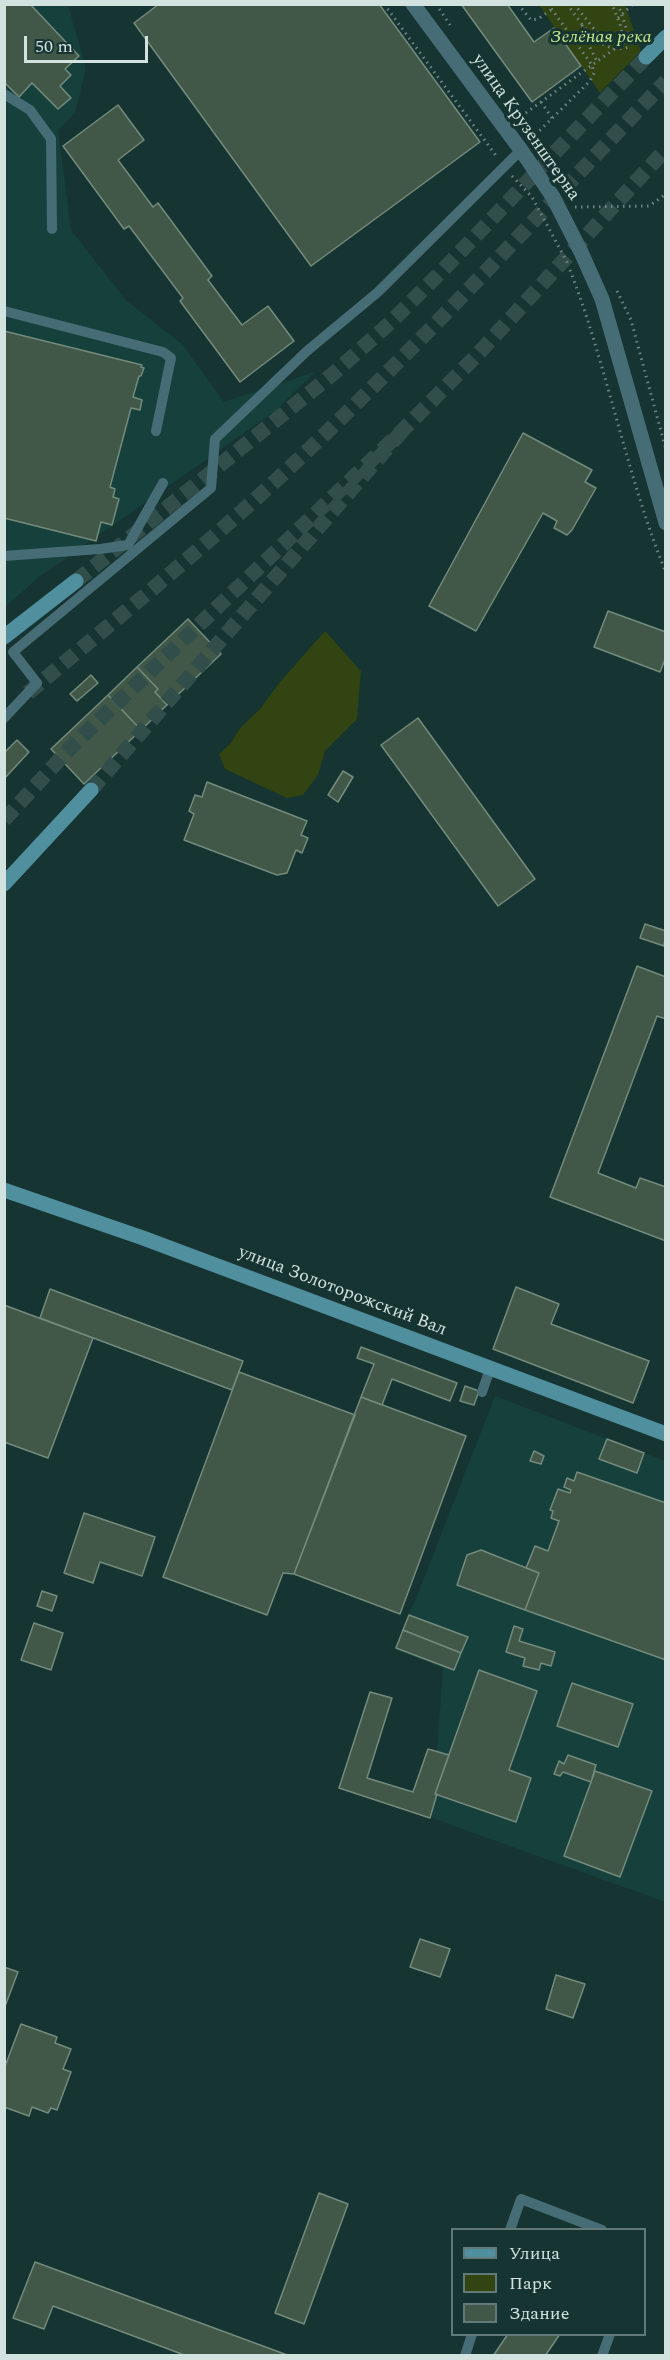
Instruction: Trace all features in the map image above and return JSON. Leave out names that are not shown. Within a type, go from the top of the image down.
[{"type":"street","name":"улица Крузенштерна","points":[[413,4],[553,197],[602,299],[666,523]]},
{"type":"street","points":[[646,57],[666,37]]},
{"type":"street","points":[[4,638],[76,581]]},
{"type":"street","points":[[4,884],[91,790]]},
{"type":"street","name":"улица Золоторожский Вал","points":[[4,1190],[143,1238],[666,1434]]},
{"type":"lane","points":[[4,94],[30,110],[51,139],[52,229]]},
{"type":"lane","points":[[4,717],[37,683],[13,652],[212,488],[215,439],[307,351],[378,292],[521,150]]},
{"type":"lane","points":[[4,311],[163,352],[171,358],[156,431]]},
{"type":"lane","points":[[4,556],[128,545],[163,483]]},
{"type":"lane","points":[[482,1392],[490,1369]]},
{"type":"lane","points":[[510,2228],[521,2199],[599,2228]]},
{"type":"lane","points":[[465,2355],[471,2336]]},
{"type":"lane","points":[[602,2355],[609,2336]]},
{"type":"path","points":[[384,4],[503,166],[532,197],[568,266],[590,322],[646,525],[666,573]]},
{"type":"path","points":[[518,4],[531,20],[538,19],[551,10]]},
{"type":"path","points":[[521,150],[590,81],[594,73],[592,65],[548,4]]},
{"type":"path","points":[[567,4],[603,46],[614,50],[629,47],[631,42],[618,4]]},
{"type":"path","points":[[576,4],[580,13],[599,35],[618,46]]},
{"type":"path","points":[[486,142],[614,50],[624,40],[612,4]]},
{"type":"path","points":[[618,18],[633,4]]},
{"type":"path","points":[[580,13],[587,42],[597,61]]},
{"type":"path","points":[[541,102],[552,118]]},
{"type":"path","points":[[575,207],[649,206],[666,194]]},
{"type":"shaded area","points":[[5,5],[68,5],[86,69],[75,113],[58,130],[71,230],[126,300],[183,345],[224,402],[315,372],[275,411],[38,578],[5,607]]},
{"type":"shaded area","points":[[495,1396],[665,1461],[665,1902],[432,1818],[443,1668],[394,1649]]},
{"type":"green space","name":"Зелёная река","points":[[539,5],[625,5],[641,51],[600,93]]},
{"type":"green space","points":[[325,631],[361,671],[357,719],[325,751],[318,775],[303,795],[287,798],[225,769],[219,754],[231,743],[240,728],[260,709],[280,682]]},
{"type":"building","points":[[4,4],[30,4],[79,56],[65,69],[71,75],[60,86],[71,98],[58,109],[32,83],[19,97],[4,82]]},
{"type":"building","points":[[159,4],[379,4],[480,142],[311,266],[134,23]]},
{"type":"building","points":[[461,4],[507,4],[534,42],[554,28],[581,66],[532,102]]},
{"type":"building","points":[[118,105],[144,140],[118,160],[153,207],[158,203],[212,276],[208,280],[242,325],[268,306],[294,341],[240,382],[180,301],[183,298],[129,226],[124,229],[63,146]]},
{"type":"building","points":[[4,331],[142,365],[141,367],[144,368],[139,376],[133,397],[142,400],[140,410],[131,408],[110,487],[115,489],[113,497],[119,499],[112,525],[101,522],[96,541],[4,518]]},
{"type":"building","points":[[523,433],[592,470],[585,482],[596,488],[567,535],[554,528],[557,521],[543,513],[476,631],[429,606]]},
{"type":"building","points":[[608,611],[666,632],[666,657],[660,672],[594,647]]},
{"type":"building","points":[[188,619],[221,654],[167,705],[155,692],[158,689],[137,667]]},
{"type":"building","points":[[137,667],[158,689],[155,692],[167,705],[141,730],[108,695]]},
{"type":"building","points":[[91,675],[98,683],[77,701],[70,694]]},
{"type":"building","points":[[108,695],[141,730],[84,784],[51,749]]},
{"type":"building","points":[[418,718],[535,879],[498,906],[381,745]]},
{"type":"building","points":[[17,740],[29,752],[4,779],[4,753]]},
{"type":"building","points":[[343,771],[353,777],[338,802],[328,795]]},
{"type":"building","points":[[207,782],[307,821],[301,835],[308,838],[302,853],[296,850],[287,873],[277,875],[184,840],[194,814],[189,811],[195,795],[202,797]]},
{"type":"building","points":[[645,924],[666,931],[664,946],[640,938]]},
{"type":"building","points":[[637,966],[666,977],[666,1019],[657,1016],[598,1173],[636,1188],[640,1178],[666,1187],[666,1241],[550,1197]]},
{"type":"building","points":[[516,1287],[559,1304],[551,1324],[649,1361],[633,1403],[493,1349]]},
{"type":"building","points":[[50,1289],[243,1361],[232,1390],[40,1318]]},
{"type":"building","points":[[4,1305],[93,1338],[48,1458],[4,1442]]},
{"type":"building","points":[[361,1347],[457,1383],[450,1401],[392,1379],[382,1405],[361,1397],[374,1364],[357,1358]]},
{"type":"building","points":[[239,1372],[355,1415],[294,1574],[283,1573],[267,1615],[163,1577]]},
{"type":"building","points":[[465,1386],[479,1391],[474,1405],[460,1401]]},
{"type":"building","points":[[361,1397],[466,1436],[400,1614],[294,1574]]},
{"type":"building","points":[[607,1439],[644,1453],[637,1473],[599,1459]]},
{"type":"building","points":[[534,1451],[544,1456],[541,1464],[530,1461]]},
{"type":"building","points":[[577,1472],[666,1503],[666,1660],[525,1610],[539,1573],[526,1568],[535,1546],[548,1551],[559,1521],[551,1518],[553,1511],[550,1510],[558,1489],[570,1493],[571,1490],[564,1487],[567,1478],[574,1481]]},
{"type":"building","points":[[84,1513],[155,1537],[142,1576],[100,1562],[93,1583],[64,1573]]},
{"type":"building","points":[[481,1550],[539,1573],[525,1610],[457,1585],[467,1555]]},
{"type":"building","points":[[42,1591],[57,1596],[52,1611],[37,1606]]},
{"type":"building","points":[[409,1615],[468,1637],[461,1653],[403,1630]]},
{"type":"building","points":[[34,1623],[63,1633],[51,1670],[21,1660]]},
{"type":"building","points":[[514,1626],[523,1629],[519,1641],[555,1652],[551,1666],[541,1663],[539,1670],[523,1666],[525,1658],[506,1652]]},
{"type":"building","points":[[403,1630],[461,1653],[454,1670],[396,1648]]},
{"type":"building","points":[[479,1670],[537,1691],[509,1770],[531,1778],[516,1822],[435,1794]]},
{"type":"building","points":[[572,1683],[633,1704],[618,1747],[557,1726]]},
{"type":"building","points":[[370,1692],[392,1698],[367,1778],[413,1792],[428,1749],[449,1755],[435,1794],[437,1794],[430,1818],[339,1788]]},
{"type":"building","points":[[568,1755],[596,1765],[591,1782],[563,1772],[560,1776],[554,1774],[559,1761],[564,1764]]},
{"type":"building","points":[[595,1771],[652,1791],[620,1877],[564,1856]]},
{"type":"building","points":[[420,1939],[450,1949],[440,1977],[410,1967]]},
{"type":"building","points":[[4,1967],[18,1972],[4,2009]]},
{"type":"building","points":[[556,1975],[585,1984],[573,2018],[546,2009]]},
{"type":"building","points":[[21,2024],[57,2037],[55,2043],[71,2049],[63,2069],[71,2072],[57,2110],[51,2108],[48,2113],[32,2107],[29,2116],[4,2107],[4,2069]]},
{"type":"building","points":[[319,2193],[348,2204],[304,2324],[275,2313]]},
{"type":"building","points":[[35,2262],[290,2356],[187,2356],[53,2306],[44,2329],[13,2318]]},
{"type":"building","points":[[507,2336],[559,2336],[545,2356],[493,2356]]},
{"type":"tunnel","points":[[76,581],[333,374],[391,322],[646,57]]},
{"type":"tunnel","points":[[28,693],[184,562],[298,460],[419,340],[666,81]]},
{"type":"tunnel","points":[[4,820],[72,746],[403,430],[476,356],[666,149]]},
{"type":"tunnel","points":[[91,790],[403,430]]}]
